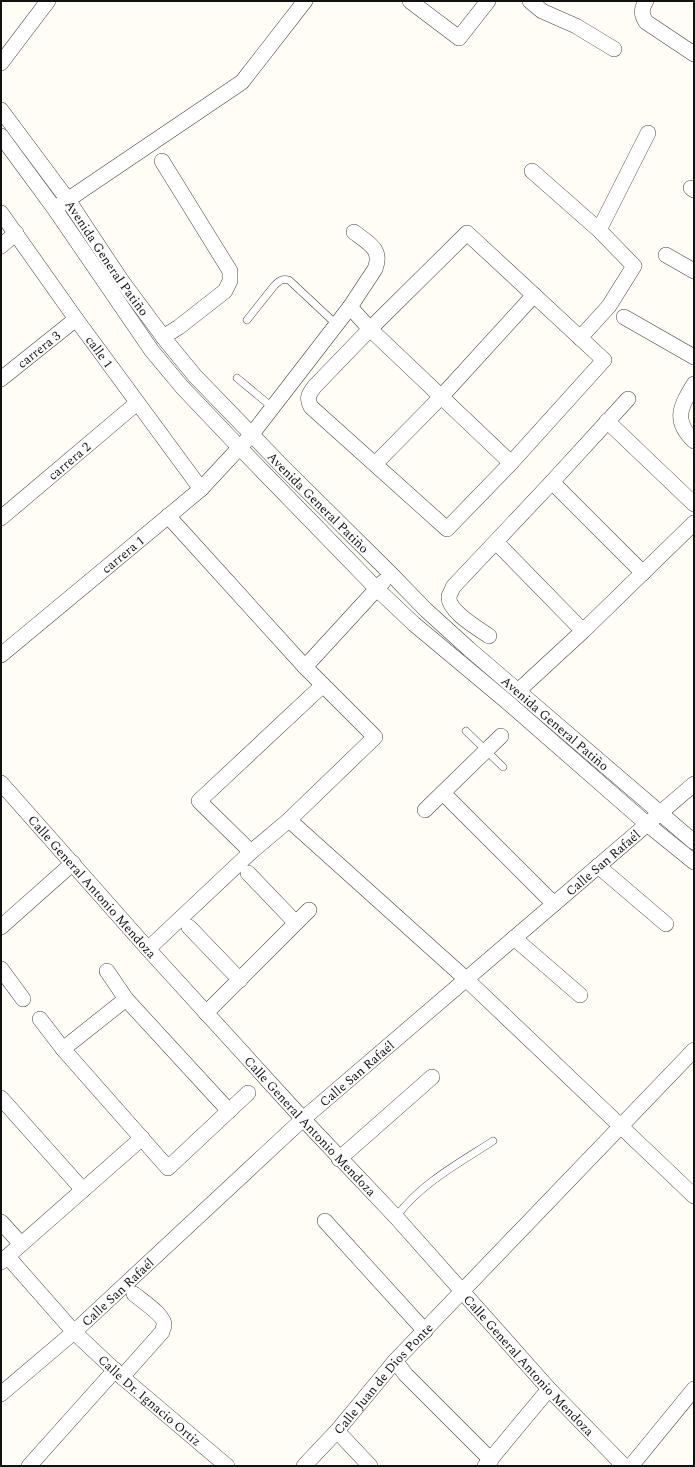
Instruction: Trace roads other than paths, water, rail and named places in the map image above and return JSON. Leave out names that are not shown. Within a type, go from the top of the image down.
[{"type":"street","points":[[2,59],[48,1]]},
{"type":"street","points":[[54,208],[242,82],[305,1]]},
{"type":"street","points":[[410,1],[459,38],[488,1]]},
{"type":"street","points":[[530,1],[542,11],[576,26],[614,49]]},
{"type":"street","points":[[646,1],[641,10],[642,16],[646,22],[694,54]]},
{"type":"street","name":"Avenida General Patiño","points":[[1,110],[68,200],[121,280],[163,337],[195,376],[282,467],[426,610],[518,692],[694,842]]},
{"type":"street","points":[[599,230],[648,133]]},
{"type":"street","name":"Avenida General Patiño","points":[[1,136],[54,208],[152,350],[182,387],[238,447],[377,589],[414,624],[505,700],[647,824],[694,862]]},
{"type":"street","points":[[162,161],[230,271],[230,282],[225,291],[163,337]]},
{"type":"street","points":[[532,171],[599,230],[634,266],[609,306],[580,338]]},
{"type":"street","name":"calle 1","points":[[1,213],[76,319],[201,489]]},
{"type":"street","name":"carrera 1","points":[[1,655],[201,489],[238,447],[252,434],[350,307],[375,269],[378,262],[376,250],[354,232]]},
{"type":"street","points":[[1,246],[16,233]]},
{"type":"street","points":[[467,233],[580,338],[604,360],[511,463],[447,529],[311,407],[307,400],[309,394],[315,386],[467,233]]},
{"type":"street","points":[[666,255],[694,271]]},
{"type":"street","points":[[375,464],[441,397],[534,295]]},
{"type":"street","points":[[350,307],[370,330],[511,463]]},
{"type":"street","points":[[624,317],[694,357]]},
{"type":"street","name":"carrera 3","points":[[1,379],[76,319]]},
{"type":"street","points":[[694,384],[683,402],[681,418],[681,423],[684,429],[694,441]]},
{"type":"street","points":[[489,636],[456,612],[450,604],[449,596],[453,587],[628,399]]},
{"type":"street","name":"carrera 2","points":[[1,518],[137,403]]},
{"type":"street","points":[[607,421],[694,504]]},
{"type":"street","points":[[552,482],[643,573]]},
{"type":"street","points":[[148,949],[251,852],[289,820],[375,737],[305,667],[168,516]]},
{"type":"street","points":[[518,692],[694,523]]},
{"type":"street","points":[[496,542],[583,631]]},
{"type":"street","points":[[305,667],[390,573]]},
{"type":"street","points":[[251,852],[199,801],[323,685]]},
{"type":"street","points":[[425,810],[501,736]]},
{"type":"street","name":"Calle General Antonio Mendoza","points":[[1,783],[148,949],[302,1119],[396,1217],[549,1389],[624,1466]]},
{"type":"street","name":"Calle San Rafaél","points":[[1,1394],[74,1332],[302,1119],[694,784]]},
{"type":"street","points":[[443,793],[554,904]]},
{"type":"street","points":[[289,820],[466,979],[694,1196]]},
{"type":"street","points":[[1,928],[72,863]]},
{"type":"street","points":[[598,866],[666,924]]},
{"type":"street","points":[[248,873],[296,923]]},
{"type":"street","points":[[206,1013],[308,910]]},
{"type":"street","points":[[189,927],[240,980]]},
{"type":"street","points":[[514,938],[580,995]]},
{"type":"street","points":[[1,969],[23,999]]},
{"type":"street","points":[[107,971],[126,999],[229,1111]]},
{"type":"street","points":[[63,1049],[126,999]]},
{"type":"street","points":[[40,1019],[63,1049],[168,1168],[248,1093]]},
{"type":"street","name":"Calle Juan de Dios Ponte","points":[[304,1466],[337,1431],[395,1361],[694,1050]]},
{"type":"street","points":[[339,1159],[432,1077]]},
{"type":"street","points":[[1,1098],[83,1190]]},
{"type":"street","points":[[4,1259],[142,1138]]},
{"type":"street","points":[[324,1221],[425,1331]]},
{"type":"street","points":[[1,1222],[21,1244]]},
{"type":"street","name":"Calle Dr. Ignacio Ortiz","points":[[4,1259],[74,1332],[227,1466]]},
{"type":"street","points":[[29,1466],[119,1373],[162,1332],[164,1321],[161,1316],[134,1294]]},
{"type":"street","points":[[395,1361],[406,1375],[488,1463],[549,1389]]},
{"type":"street","points":[[631,1466],[694,1389]]},
{"type":"street","points":[[337,1431],[370,1466]]},
{"type":"lane","points":[[247,320],[274,286],[279,281],[284,279],[289,280],[336,324]]},
{"type":"lane","points":[[237,378],[272,407]]},
{"type":"lane","points":[[466,731],[503,767]]},
{"type":"lane","points":[[396,1217],[411,1200],[440,1175],[493,1141]]}]
